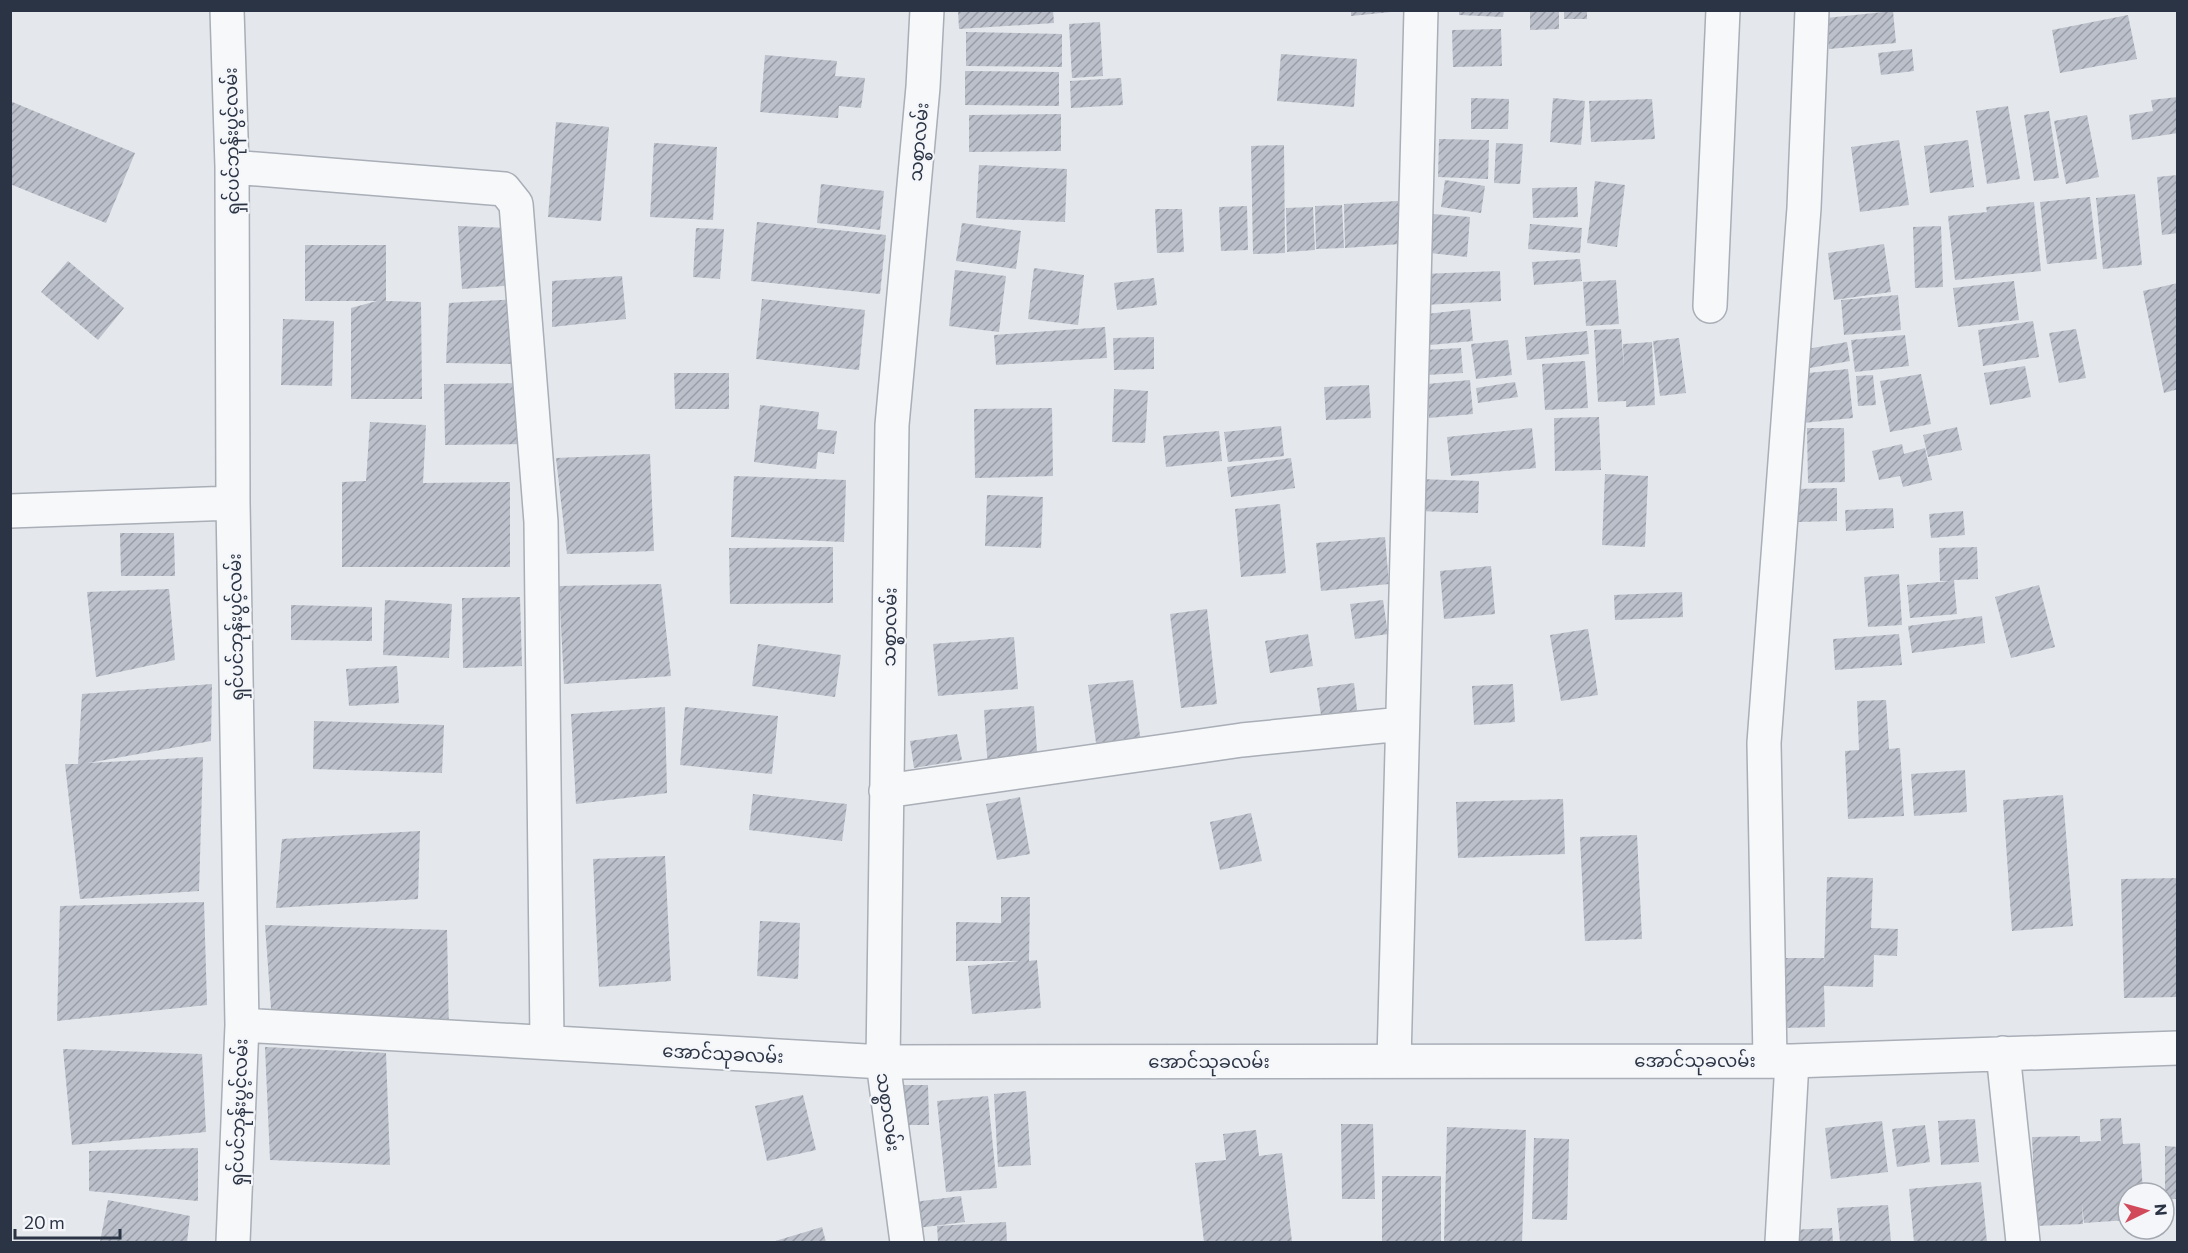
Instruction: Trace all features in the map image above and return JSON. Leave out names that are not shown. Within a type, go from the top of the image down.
[{"type":"street","name":"ရှင်ပင်ဘုန်းပွင့်လမ်း","points":[[227,10],[232,167],[233,503],[242,1025],[233,1242]]},
{"type":"street","name":"သစ္စာလမ်း","points":[[907,1242],[883,1062],[891,426],[923,87],[927,10]]},
{"type":"street","points":[[1394,1061],[1421,10]]},
{"type":"street","points":[[1710,306],[1723,10]]},
{"type":"street","points":[[1782,1242],[1781,1060],[1764,743],[1803,220],[1812,10]]},
{"type":"street","points":[[232,167],[504,189],[516,204],[541,522],[547,1042]]},
{"type":"street","points":[[10,512],[233,503]]},
{"type":"street","points":[[886,790],[1242,740],[1402,724]]},
{"type":"street","name":"အောင်သုခလမ်း","points":[[242,1025],[883,1062],[1781,1060],[2178,1048]]},
{"type":"street","points":[[2003,1053],[2023,1242]]},
{"type":"building","points":[[958,10],[1053,10],[1054,23],[959,29]]},
{"type":"building","points":[[1351,10],[1391,10],[1391,12],[1351,16]]},
{"type":"building","points":[[1459,10],[1504,10],[1503,17],[1459,15]]},
{"type":"building","points":[[1530,10],[1559,10],[1559,29],[1530,30]]},
{"type":"building","points":[[1564,10],[1587,10],[1587,19],[1564,19]]},
{"type":"building","points":[[1893,11],[1896,43],[1829,49],[1826,18]]},
{"type":"building","points":[[2128,15],[2137,59],[2060,73],[2052,30]]},
{"type":"building","points":[[1100,22],[1103,76],[1072,78],[1069,24]]},
{"type":"building","points":[[1501,29],[1502,66],[1453,67],[1452,30]]},
{"type":"building","points":[[966,32],[1062,34],[1062,67],[966,66]]},
{"type":"building","points":[[1912,49],[1914,71],[1881,75],[1878,53]]},
{"type":"building","points":[[1281,54],[1357,59],[1354,107],[1277,101]]},
{"type":"building","points":[[765,55],[837,61],[835,76],[865,78],[861,108],[839,106],[838,118],[760,112]]},
{"type":"building","points":[[965,71],[1059,72],[1059,106],[965,105]]},
{"type":"building","points":[[1121,78],[1123,105],[1071,108],[1070,81]]},
{"type":"building","points":[[2178,97],[2178,133],[2132,140],[2129,115],[2153,111],[2151,100]]},
{"type":"building","points":[[1471,98],[1509,99],[1508,129],[1471,129]]},
{"type":"building","points":[[1553,98],[1585,101],[1581,145],[1550,142]]},
{"type":"building","points":[[1652,99],[1655,139],[1591,142],[1589,101]]},
{"type":"building","points":[[10,101],[135,153],[106,223],[10,184]]},
{"type":"building","points":[[2008,106],[2020,179],[1987,184],[1976,111]]},
{"type":"building","points":[[2049,111],[2059,178],[2034,181],[2024,115]]},
{"type":"building","points":[[1061,114],[1061,151],[969,152],[969,115]]},
{"type":"building","points":[[2087,115],[2099,177],[2066,184],[2054,121]]},
{"type":"building","points":[[556,122],[609,127],[601,221],[548,217]]},
{"type":"building","points":[[1439,139],[1489,140],[1488,179],[1438,177]]},
{"type":"building","points":[[1899,140],[1909,205],[1860,212],[1851,147]]},
{"type":"building","points":[[1968,140],[1974,187],[1930,193],[1924,146]]},
{"type":"building","points":[[654,143],[717,147],[713,220],[650,217]]},
{"type":"building","points":[[1496,143],[1523,144],[1520,184],[1494,183]]},
{"type":"building","points":[[1284,145],[1285,253],[1253,254],[1251,146]]},
{"type":"building","points":[[979,165],[1067,169],[1065,222],[976,218]]},
{"type":"building","points":[[2178,175],[2178,233],[2162,235],[2157,177]]},
{"type":"building","points":[[1445,180],[1485,186],[1481,213],[1441,207]]},
{"type":"building","points":[[1595,181],[1625,185],[1617,247],[1587,243]]},
{"type":"building","points":[[821,184],[884,191],[880,230],[817,223]]},
{"type":"building","points":[[1577,187],[1578,217],[1533,218],[1532,188]]},
{"type":"building","points":[[2135,194],[2142,265],[2103,269],[2096,198]]},
{"type":"building","points":[[2090,197],[2097,259],[2047,264],[2040,202]]},
{"type":"building","points":[[1398,201],[1400,244],[1345,248],[1344,204]]},
{"type":"building","points":[[2034,202],[2041,271],[1955,280],[1948,216],[1987,212],[1986,207]]},
{"type":"building","points":[[1342,205],[1344,248],[1316,249],[1315,206]]},
{"type":"building","points":[[1247,206],[1248,250],[1221,251],[1219,207]]},
{"type":"building","points":[[1313,207],[1315,250],[1287,252],[1286,208]]},
{"type":"building","points":[[1155,209],[1182,209],[1184,252],[1157,253]]},
{"type":"building","points":[[1433,214],[1470,217],[1467,257],[1430,253]]},
{"type":"building","points":[[757,222],[886,235],[880,294],[751,281]]},
{"type":"building","points":[[962,223],[1021,231],[1016,269],[956,261]]},
{"type":"building","points":[[1530,224],[1582,228],[1580,253],[1528,249]]},
{"type":"building","points":[[458,226],[509,228],[515,285],[462,289]]},
{"type":"building","points":[[1941,226],[1943,287],[1915,288],[1913,227]]},
{"type":"building","points":[[696,228],[724,229],[720,279],[693,277]]},
{"type":"building","points":[[1884,244],[1891,292],[1834,300],[1828,253]]},
{"type":"building","points":[[305,245],[386,245],[386,301],[421,302],[422,399],[351,399],[351,308],[377,301],[305,301]]},
{"type":"building","points":[[1580,259],[1582,281],[1534,285],[1532,262]]},
{"type":"building","points":[[68,261],[124,308],[98,340],[41,292]]},
{"type":"building","points":[[1034,268],[1084,275],[1078,325],[1028,319]]},
{"type":"building","points":[[955,270],[1006,276],[999,332],[949,326]]},
{"type":"building","points":[[1500,271],[1501,301],[1424,305],[1422,274]]},
{"type":"building","points":[[622,276],[626,319],[552,327],[552,281]]},
{"type":"building","points":[[1154,278],[1157,305],[1117,310],[1114,283]]},
{"type":"building","points":[[1616,280],[1619,324],[1586,326],[1583,282]]},
{"type":"building","points":[[2014,281],[2019,320],[1958,327],[1953,288]]},
{"type":"building","points":[[2178,283],[2178,389],[2164,393],[2143,291]]},
{"type":"building","points":[[1898,295],[1901,330],[1844,335],[1841,300]]},
{"type":"building","points":[[518,299],[519,364],[446,363],[449,303]]},
{"type":"building","points":[[762,299],[865,310],[859,370],[756,359]]},
{"type":"building","points":[[1470,309],[1473,341],[1430,345],[1427,314]]},
{"type":"building","points":[[283,319],[334,321],[332,386],[281,385]]},
{"type":"building","points":[[2033,321],[2039,357],[1983,366],[1978,330]]},
{"type":"building","points":[[1105,327],[1107,358],[996,365],[994,335]]},
{"type":"building","points":[[1621,329],[1624,369],[1623,344],[1652,342],[1655,405],[1626,407],[1626,401],[1598,402],[1594,330]]},
{"type":"building","points":[[2076,329],[2086,378],[2059,383],[2049,333]]},
{"type":"building","points":[[1587,331],[1589,354],[1527,360],[1525,337]]},
{"type":"building","points":[[1905,335],[1909,366],[1855,372],[1851,340]]},
{"type":"building","points":[[1154,337],[1154,369],[1114,370],[1113,338]]},
{"type":"building","points":[[1679,338],[1686,393],[1660,396],[1653,341]]},
{"type":"building","points":[[1508,340],[1512,375],[1476,379],[1471,344]]},
{"type":"building","points":[[1847,342],[1850,361],[1804,369],[1801,350]]},
{"type":"building","points":[[1461,348],[1463,373],[1426,375],[1424,350]]},
{"type":"building","points":[[1585,361],[1588,408],[1545,410],[1542,364]]},
{"type":"building","points":[[2025,366],[2031,397],[1990,405],[1984,373]]},
{"type":"building","points":[[1848,369],[1853,418],[1803,423],[1798,374]]},
{"type":"building","points":[[674,373],[729,373],[729,409],[675,409]]},
{"type":"building","points":[[1921,374],[1931,424],[1890,432],[1880,381]]},
{"type":"building","points":[[1873,375],[1876,405],[1858,406],[1856,376]]},
{"type":"building","points":[[1470,380],[1473,414],[1429,418],[1427,384]]},
{"type":"building","points":[[1515,382],[1518,397],[1478,403],[1476,388]]},
{"type":"building","points":[[523,383],[528,444],[445,445],[444,384]]},
{"type":"building","points":[[1369,385],[1371,418],[1326,420],[1324,387]]},
{"type":"building","points":[[1114,389],[1148,391],[1145,443],[1112,442]]},
{"type":"building","points":[[760,405],[819,412],[817,429],[837,431],[834,454],[818,452],[816,469],[754,462]]},
{"type":"building","points":[[1052,408],[1053,476],[975,478],[974,409]]},
{"type":"building","points":[[1599,417],[1601,470],[1555,471],[1554,418]]},
{"type":"building","points":[[370,422],[426,425],[423,483],[510,482],[510,567],[342,567],[342,482],[366,481]]},
{"type":"building","points":[[1281,426],[1284,456],[1228,462],[1224,432]]},
{"type":"building","points":[[1957,427],[1962,450],[1928,457],[1923,435]]},
{"type":"building","points":[[1532,428],[1536,468],[1451,476],[1447,437]]},
{"type":"building","points":[[1807,428],[1844,428],[1845,482],[1808,483]]},
{"type":"building","points":[[1219,431],[1222,461],[1166,467],[1163,436]]},
{"type":"building","points":[[1902,444],[1904,454],[1925,448],[1932,480],[1903,487],[1900,476],[1879,480],[1872,451]]},
{"type":"building","points":[[650,454],[654,551],[567,554],[556,458]]},
{"type":"building","points":[[1291,458],[1295,488],[1231,497],[1227,467]]},
{"type":"building","points":[[1605,474],[1648,476],[1645,547],[1602,545]]},
{"type":"building","points":[[734,476],[846,480],[844,542],[731,537]]},
{"type":"building","points":[[1418,479],[1479,481],[1478,513],[1417,511]]},
{"type":"building","points":[[1837,488],[1837,521],[1798,522],[1797,489]]},
{"type":"building","points":[[987,495],[1043,497],[1041,548],[985,546]]},
{"type":"building","points":[[1280,504],[1286,573],[1241,577],[1235,509]]},
{"type":"building","points":[[1893,508],[1894,528],[1846,531],[1845,510]]},
{"type":"building","points":[[1963,511],[1965,535],[1931,538],[1929,514]]},
{"type":"building","points":[[120,533],[174,533],[175,576],[121,576]]},
{"type":"building","points":[[1385,537],[1389,584],[1321,591],[1316,543]]},
{"type":"building","points":[[833,547],[833,603],[730,604],[729,548]]},
{"type":"building","points":[[1977,547],[1978,579],[1954,580],[1957,614],[1910,618],[1907,585],[1951,581],[1940,581],[1939,548]]},
{"type":"building","points":[[1491,566],[1495,614],[1444,619],[1440,571]]},
{"type":"building","points":[[1899,574],[1902,625],[1868,627],[1864,577]]},
{"type":"building","points":[[661,584],[671,676],[564,684],[559,586]]},
{"type":"building","points":[[2039,585],[2055,647],[2011,658],[1995,597]]},
{"type":"building","points":[[169,589],[175,660],[96,677],[87,592]]},
{"type":"building","points":[[1682,592],[1683,617],[1615,620],[1614,595]]},
{"type":"building","points":[[520,597],[522,666],[463,668],[462,598]]},
{"type":"building","points":[[385,600],[452,604],[449,658],[383,655]]},
{"type":"building","points":[[1383,600],[1388,634],[1355,639],[1350,604]]},
{"type":"building","points":[[291,605],[372,607],[372,641],[291,640]]},
{"type":"building","points":[[1207,609],[1217,704],[1181,708],[1170,614]]},
{"type":"building","points":[[1982,616],[1985,643],[1912,653],[1908,626]]},
{"type":"building","points":[[1588,629],[1598,695],[1561,701],[1550,635]]},
{"type":"building","points":[[1308,634],[1313,666],[1270,673],[1265,641]]},
{"type":"building","points":[[1899,634],[1902,665],[1835,670],[1833,639]]},
{"type":"building","points":[[1014,637],[1018,689],[938,696],[933,644]]},
{"type":"building","points":[[758,644],[841,655],[835,697],[752,686]]},
{"type":"building","points":[[397,666],[399,703],[349,706],[346,669]]},
{"type":"building","points":[[1133,680],[1142,752],[1098,757],[1088,685]]},
{"type":"building","points":[[1354,683],[1358,718],[1322,722],[1317,688]]},
{"type":"building","points":[[212,684],[211,741],[88,763],[203,757],[199,891],[80,899],[65,764],[78,764],[82,694]]},
{"type":"building","points":[[1513,684],[1515,722],[1474,725],[1472,686]]},
{"type":"building","points":[[1886,700],[1889,749],[1900,748],[1904,816],[1848,819],[1845,751],[1859,750],[1857,701]]},
{"type":"building","points":[[1034,706],[1038,766],[988,770],[984,710]]},
{"type":"building","points":[[665,707],[667,793],[576,804],[571,714]]},
{"type":"building","points":[[685,707],[778,716],[772,774],[680,765]]},
{"type":"building","points":[[314,721],[444,725],[442,773],[313,769]]},
{"type":"building","points":[[957,734],[962,760],[914,768],[910,741]]},
{"type":"building","points":[[1965,770],[1967,812],[1914,816],[1911,774]]},
{"type":"building","points":[[753,794],[847,804],[842,841],[749,830]]},
{"type":"building","points":[[2063,795],[2073,926],[2012,931],[2003,800]]},
{"type":"building","points":[[1020,797],[1030,854],[997,860],[986,804]]},
{"type":"building","points":[[1563,799],[1565,854],[1458,858],[1456,802]]},
{"type":"building","points":[[1251,813],[1262,861],[1220,870],[1210,822]]},
{"type":"building","points":[[420,831],[418,899],[276,908],[282,839]]},
{"type":"building","points":[[1637,835],[1642,939],[1585,941],[1580,837]]},
{"type":"building","points":[[665,856],[671,981],[599,987],[593,859]]},
{"type":"building","points":[[1827,877],[1873,878],[1871,928],[1898,929],[1897,956],[1874,955],[1873,987],[1824,986],[1825,1027],[1782,1028],[1780,958],[1824,958],[1824,966]]},
{"type":"building","points":[[2178,878],[2178,997],[2124,998],[2121,879]]},
{"type":"building","points":[[1001,897],[1030,897],[1029,961],[1037,960],[1041,1008],[972,1014],[968,966],[1020,961],[956,961],[956,922],[1001,923]]},
{"type":"building","points":[[204,902],[207,1005],[57,1021],[60,906]]},
{"type":"building","points":[[760,921],[800,923],[798,979],[757,976]]},
{"type":"building","points":[[265,925],[447,930],[449,1033],[272,1022]]},
{"type":"building","points":[[265,1047],[386,1053],[390,1165],[270,1160]]},
{"type":"building","points":[[63,1049],[202,1054],[206,1132],[72,1145]]},
{"type":"building","points":[[895,1085],[928,1085],[929,1125],[895,1125]]},
{"type":"building","points":[[1026,1091],[1031,1165],[998,1167],[994,1094]]},
{"type":"building","points":[[803,1095],[816,1150],[767,1161],[755,1106]]},
{"type":"building","points":[[988,1096],[997,1188],[946,1192],[937,1101]]},
{"type":"building","points":[[2121,1118],[2123,1144],[2140,1143],[2142,1181],[2116,1181],[2116,1221],[2084,1223],[2082,1203],[2083,1224],[2036,1226],[2032,1137],[2080,1136],[2080,1142],[2101,1141],[2100,1119]]},
{"type":"building","points":[[1975,1119],[1979,1162],[1941,1165],[1938,1121]]},
{"type":"building","points":[[1882,1121],[1888,1172],[1831,1179],[1825,1128]]},
{"type":"building","points":[[1341,1124],[1373,1124],[1375,1199],[1342,1199]]},
{"type":"building","points":[[1925,1125],[1930,1162],[1897,1167],[1892,1129]]},
{"type":"building","points":[[1447,1127],[1526,1130],[1522,1242],[1444,1242]]},
{"type":"building","points":[[1256,1130],[1259,1156],[1282,1153],[1292,1242],[1204,1242],[1195,1163],[1226,1160],[1223,1134]]},
{"type":"building","points":[[1534,1138],[1569,1139],[1567,1220],[1532,1219]]},
{"type":"building","points":[[2165,1146],[2178,1147],[2178,1199],[2176,1199],[2176,1181],[2165,1181]]},
{"type":"building","points":[[198,1148],[198,1201],[89,1191],[89,1151]]},
{"type":"building","points":[[1382,1176],[1441,1176],[1441,1242],[1382,1242]]},
{"type":"building","points":[[1981,1182],[1987,1242],[1914,1242],[1909,1189]]},
{"type":"building","points":[[961,1196],[965,1222],[917,1228],[914,1202]]},
{"type":"building","points":[[108,1200],[190,1216],[187,1242],[100,1242]]},
{"type":"building","points":[[1888,1205],[1891,1242],[1840,1242],[1837,1208]]},
{"type":"building","points":[[1006,1222],[1007,1242],[938,1242],[937,1226]]},
{"type":"building","points":[[822,1227],[826,1242],[772,1242]]},
{"type":"building","points":[[1832,1228],[1833,1242],[1790,1242],[1789,1230]]}]
